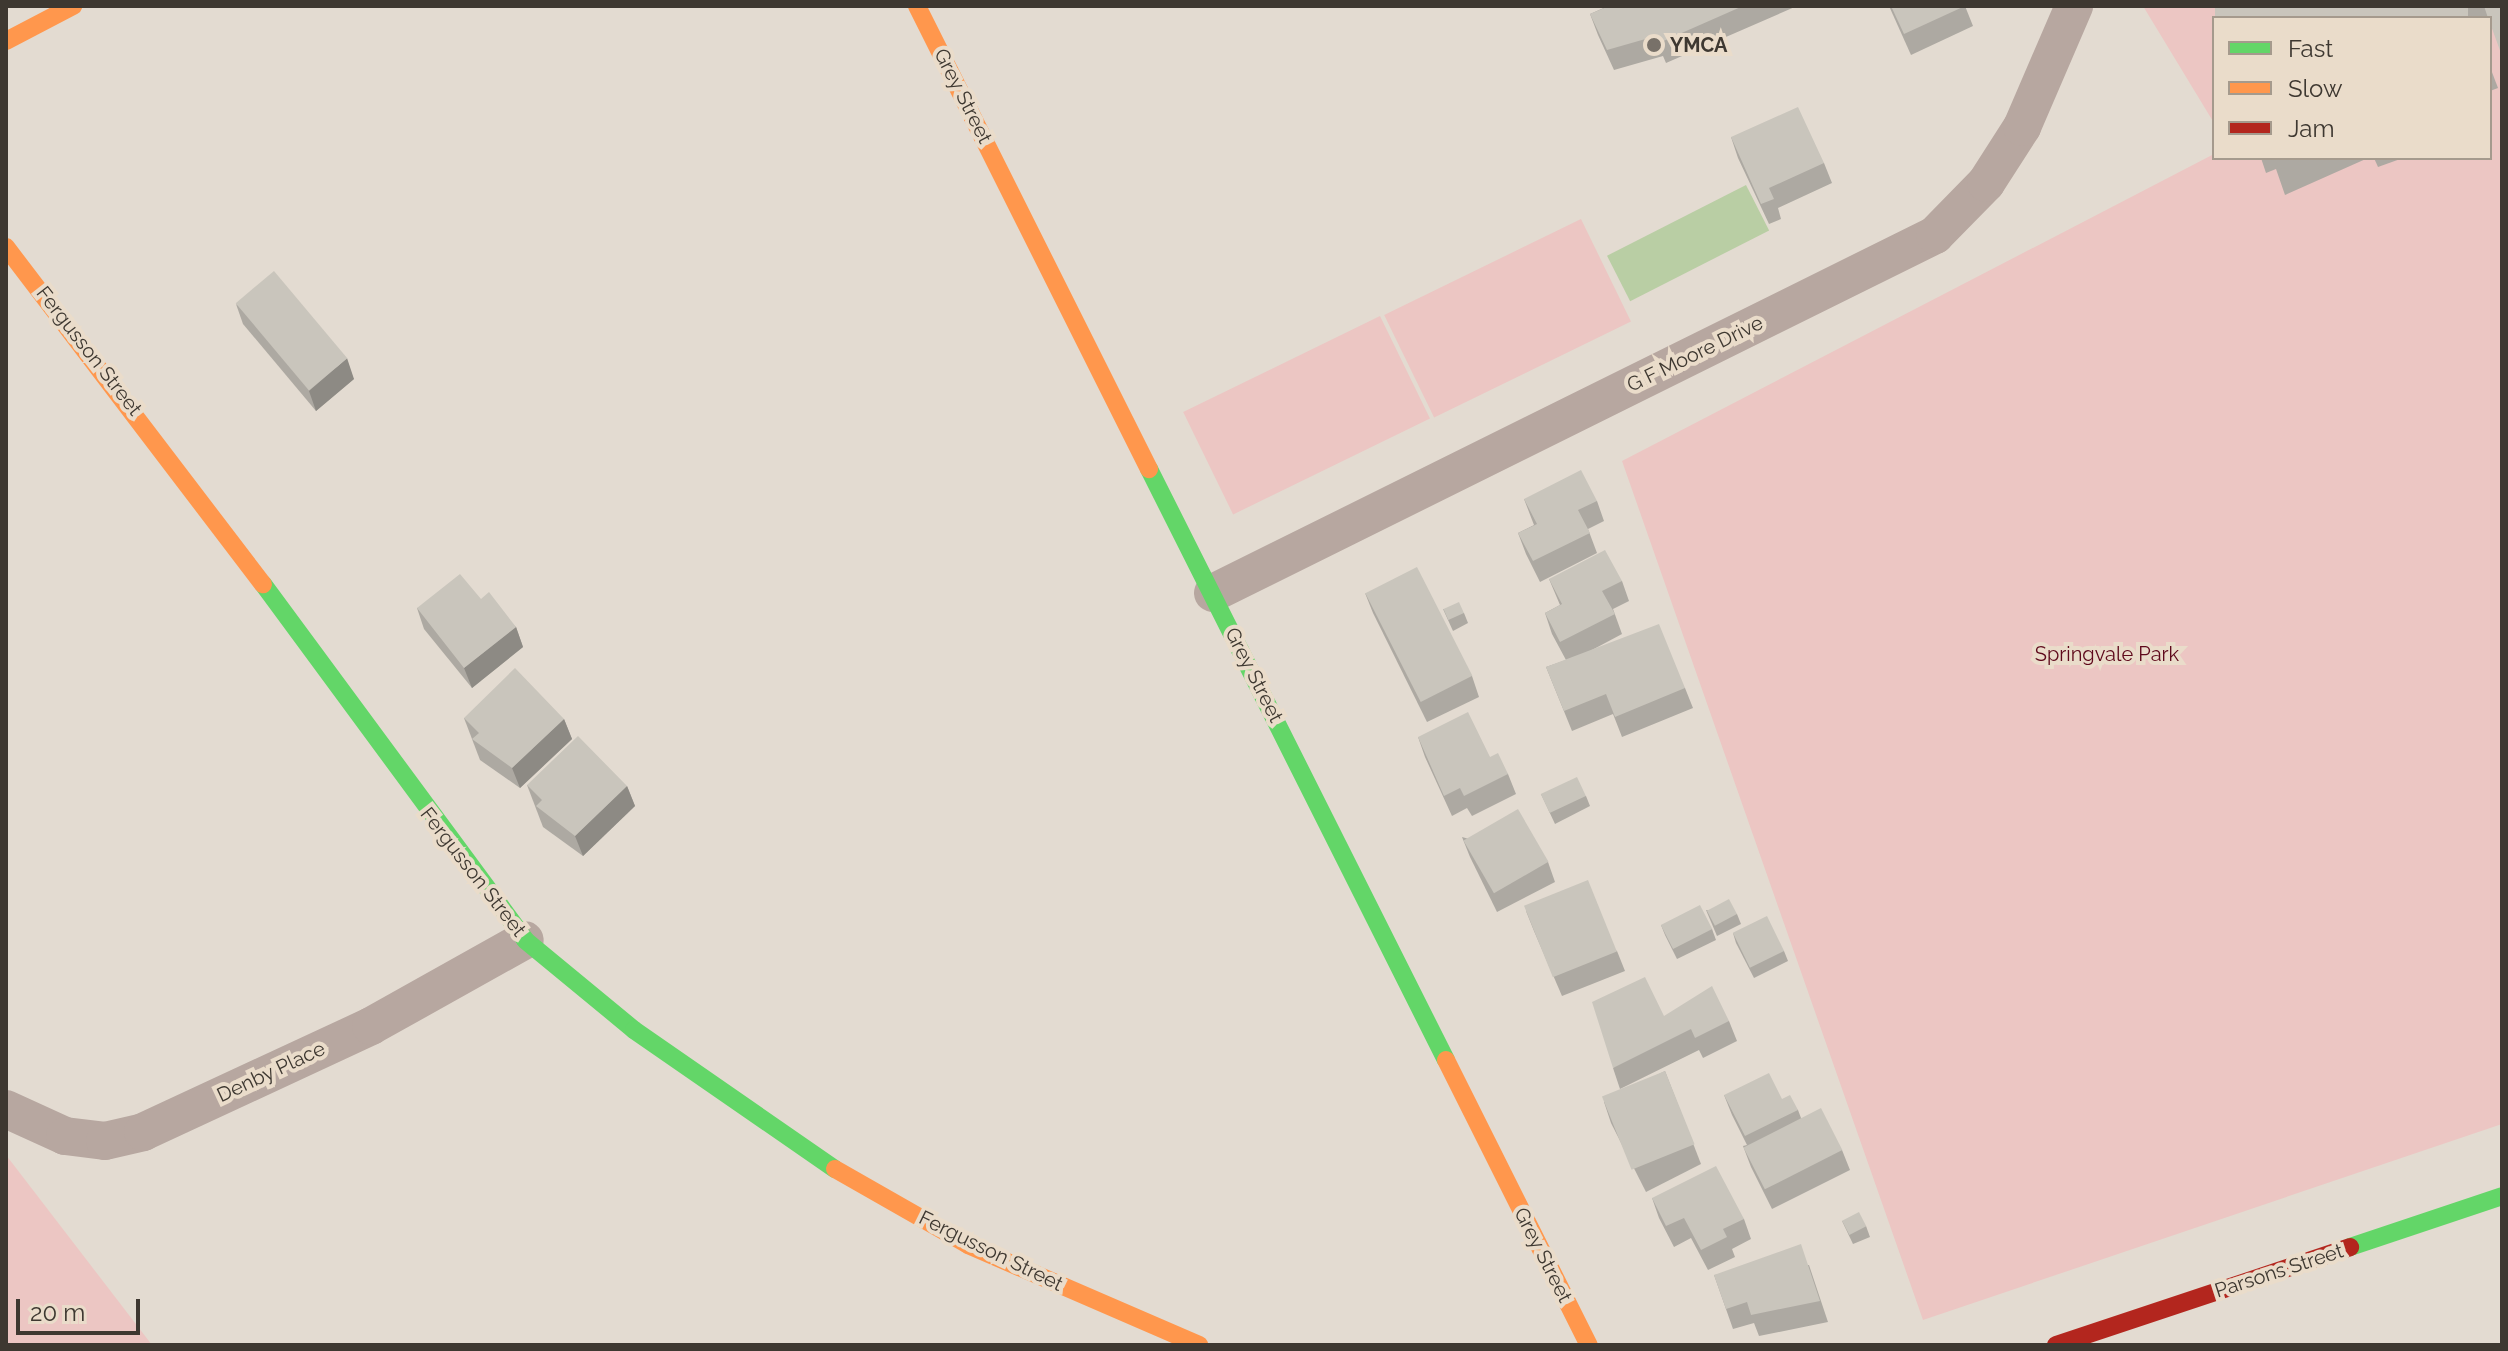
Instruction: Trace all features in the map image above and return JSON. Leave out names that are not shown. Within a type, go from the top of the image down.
[{"type":"main road","points":[[6,41],[14,32],[73,6]]},
{"type":"main road","name":"Grey Street","points":[[917,6],[1589,1345]]},
{"type":"main road","name":"Fergusson Street","points":[[6,247],[96,357],[525,940],[634,1030],[808,1154],[968,1245],[1199,1345]]},
{"type":"main road","name":"Parsons Street","points":[[2056,1345],[2502,1196]]},
{"type":"street","name":"G F Moore Drive","points":[[1213,593],[1935,235],[1986,183],[2022,127],[2074,6]]},
{"type":"street","name":"Denby Place","points":[[6,1109],[65,1136],[105,1141],[143,1132],[371,1026],[525,940]]},
{"type":"green space","name":"Springvale Park","points":[[2143,6],[2502,6],[2502,1124],[1923,1320],[1622,461],[2212,155],[2212,160],[2492,160],[2492,16],[2212,16],[2212,120]]},
{"type":"green space","points":[[1581,219],[1631,321],[1434,417],[1384,315]]},
{"type":"green space","points":[[1380,316],[1430,418],[1233,514],[1183,412]]},
{"type":"green space","points":[[6,1155],[152,1345],[6,1345]]},
{"type":"shaded area","points":[[1746,185],[1769,230],[1630,301],[1607,256]]},
{"type":"building","points":[[1609,6],[1743,6],[1659,43],[1656,36],[1607,50],[1590,14]]},
{"type":"building","points":[[1891,6],[1965,6],[1904,34]]},
{"type":"building","points":[[2215,6],[2468,6],[2468,16],[2215,16]]},
{"type":"building","points":[[2484,6],[2502,6],[2502,56],[2492,28],[2492,16],[2487,16]]},
{"type":"building","points":[[1798,107],[1824,163],[1769,188],[1774,199],[1761,204],[1731,137]]},
{"type":"building","points":[[274,271],[347,358],[309,390],[236,303]]},
{"type":"building","points":[[1581,470],[1597,501],[1578,510],[1590,533],[1533,561],[1518,533],[1537,524],[1524,499]]},
{"type":"building","points":[[1605,550],[1622,581],[1602,591],[1615,614],[1560,642],[1545,613],[1562,604],[1549,579]]},
{"type":"building","points":[[1417,567],[1472,676],[1421,702],[1365,593]]},
{"type":"building","points":[[460,574],[481,599],[489,592],[516,627],[464,668],[417,608]]},
{"type":"building","points":[[1459,602],[1464,613],[1448,620],[1443,609]]},
{"type":"building","points":[[1659,624],[1685,688],[1615,717],[1606,694],[1564,711],[1546,667]]},
{"type":"building","points":[[515,668],[564,719],[512,768],[472,739],[479,733],[464,718]]},
{"type":"building","points":[[1468,712],[1490,757],[1498,753],[1508,774],[1464,796],[1460,788],[1444,796],[1418,737]]},
{"type":"building","points":[[578,736],[627,786],[575,836],[536,806],[542,800],[527,785]]},
{"type":"building","points":[[1577,777],[1586,796],[1550,813],[1541,794]]},
{"type":"building","points":[[1518,809],[1548,862],[1494,893],[1463,841]]},
{"type":"building","points":[[1588,880],[1617,951],[1553,977],[1524,906]]},
{"type":"building","points":[[1729,899],[1737,914],[1715,926],[1707,911]]},
{"type":"building","points":[[1700,905],[1712,929],[1673,949],[1661,925]]},
{"type":"building","points":[[1767,916],[1784,951],[1750,968],[1733,933]]},
{"type":"building","points":[[1645,977],[1664,1016],[1712,986],[1729,1021],[1695,1038],[1691,1029],[1613,1068],[1592,1002]]},
{"type":"building","points":[[1665,1071],[1695,1144],[1632,1170],[1602,1096]]},
{"type":"building","points":[[1769,1073],[1782,1099],[1790,1095],[1798,1110],[1745,1136],[1724,1095]]},
{"type":"building","points":[[1821,1108],[1842,1150],[1765,1189],[1743,1147]]},
{"type":"building","points":[[1716,1166],[1744,1219],[1723,1229],[1727,1237],[1701,1250],[1684,1218],[1666,1226],[1652,1198]]},
{"type":"building","points":[[1859,1212],[1866,1226],[1849,1235],[1842,1221]]},
{"type":"building","points":[[1801,1244],[1820,1301],[1751,1315],[1747,1302],[1726,1309],[1714,1275]]},
{"type":"traffic: fast","points":[[1149,469],[1446,1060]]},
{"type":"traffic: fast","points":[[263,584],[525,940],[634,1030],[835,1169]]},
{"type":"traffic: fast","points":[[2350,1247],[2502,1196]]},
{"type":"traffic: slow","points":[[6,41],[73,6]]},
{"type":"traffic: slow","points":[[917,6],[1149,469]]},
{"type":"traffic: slow","points":[[6,247],[263,584]]},
{"type":"traffic: slow","points":[[1446,1060],[1589,1345]]},
{"type":"traffic: slow","points":[[835,1169],[968,1245],[1199,1345]]},
{"type":"traffic: jam","points":[[2056,1345],[2350,1247]]},
{"type":"place","name":"YMCA","points":[[1654,45]]}]
